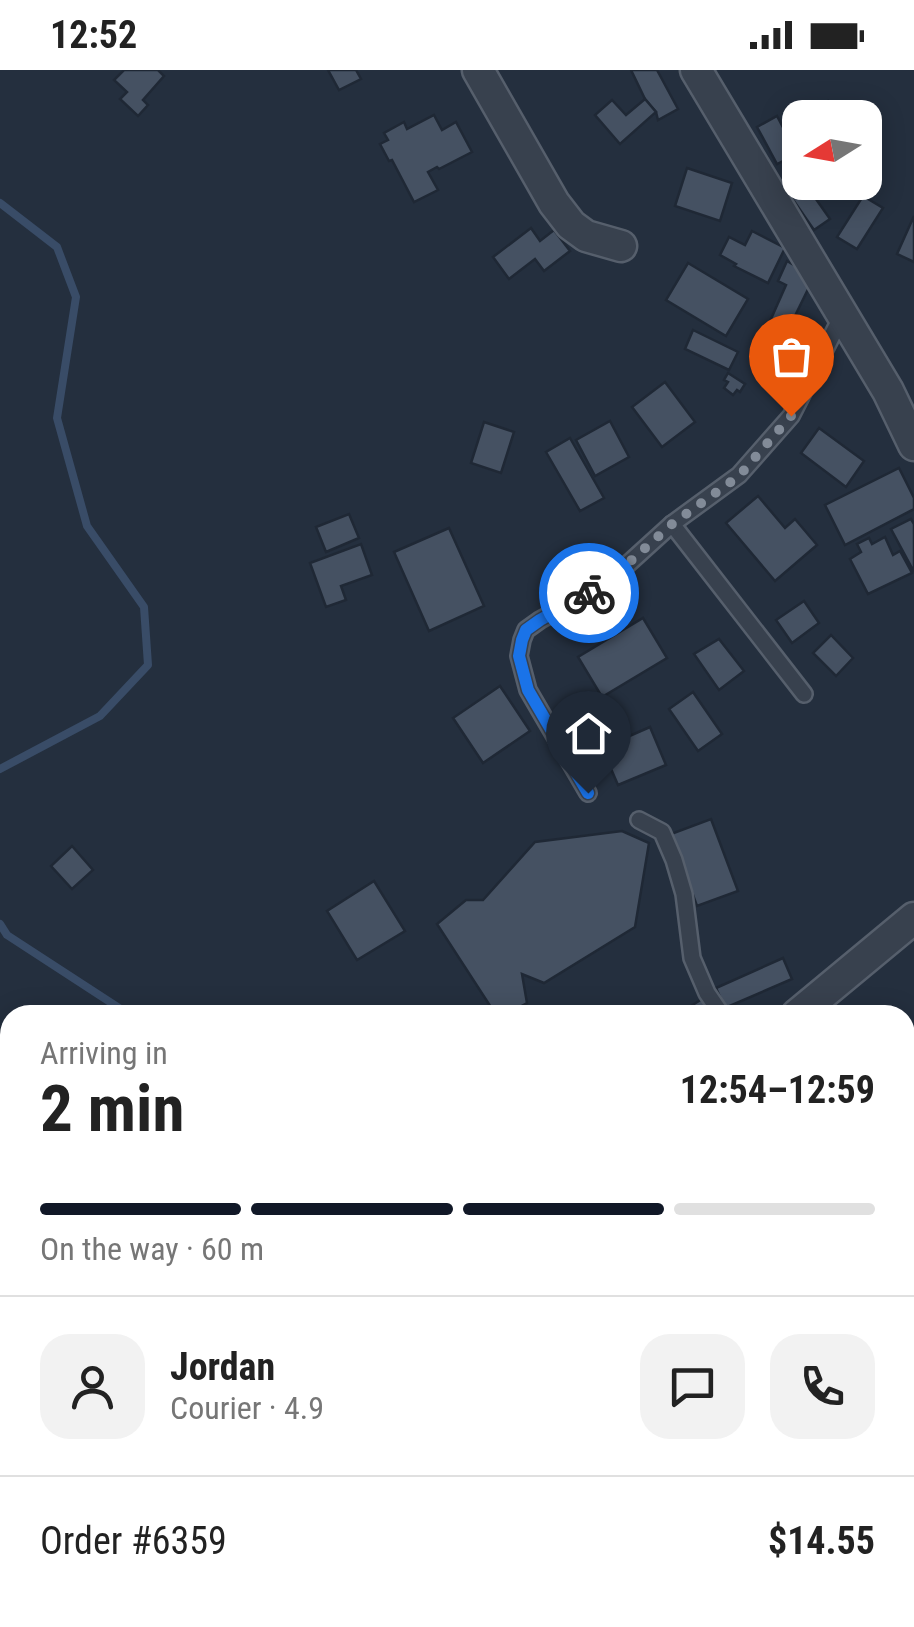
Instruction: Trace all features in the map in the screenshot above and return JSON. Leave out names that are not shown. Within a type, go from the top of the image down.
[{"type":"street","points":[[478,70],[570,225],[586,236],[621,246]]},
{"type":"street","points":[[696,70],[842,316],[901,384],[914,445]]},
{"type":"street","points":[[819,1005],[914,918]]},
{"type":"lane","points":[[588,793],[528,690],[519,656],[526,630],[606,583],[672,524],[739,476],[791,416],[842,316]]},
{"type":"lane","points":[[672,524],[804,694]]},
{"type":"lane","points":[[638,820],[662,832],[674,860],[684,894],[692,958],[715,1005]]},
{"type":"building","points":[[124,70],[158,70],[164,76],[143,100],[148,105],[138,116],[120,99],[127,92],[114,80]]},
{"type":"building","points":[[328,70],[356,70],[361,79],[339,90]]},
{"type":"building","points":[[631,70],[657,70],[678,109],[658,120]]},
{"type":"building","points":[[645,99],[656,112],[620,144],[595,115],[612,100],[626,115]]},
{"type":"building","points":[[434,115],[442,130],[456,122],[472,152],[428,172],[438,190],[414,202],[380,144],[388,140],[384,133],[404,122],[407,129]]},
{"type":"building","points":[[777,116],[782,126],[782,162],[777,164],[757,127]]},
{"type":"building","points":[[687,168],[732,183],[720,221],[675,206]]},
{"type":"building","points":[[793,200],[817,200],[830,219],[814,230]]},
{"type":"building","points":[[860,200],[870,200],[883,208],[857,249],[837,237]]},
{"type":"building","points":[[914,216],[914,262],[897,254]]},
{"type":"building","points":[[531,228],[540,241],[554,230],[570,251],[544,271],[535,259],[509,279],[493,257]]},
{"type":"building","points":[[752,231],[785,248],[768,283],[720,255],[729,237],[745,245]]},
{"type":"building","points":[[787,261],[814,277],[768,371],[751,364],[786,285],[778,281]]},
{"type":"building","points":[[688,263],[748,299],[726,336],[666,300]]},
{"type":"building","points":[[693,330],[738,352],[729,370],[685,349]]},
{"type":"building","points":[[728,373],[745,384],[733,395],[724,388]]},
{"type":"building","points":[[665,382],[695,422],[662,447],[632,407]]},
{"type":"building","points":[[610,421],[629,457],[595,476],[576,440]]},
{"type":"building","points":[[484,422],[514,432],[501,473],[471,463]]},
{"type":"building","points":[[819,428],[864,461],[846,487],[801,453]]},
{"type":"building","points":[[570,438],[604,498],[580,511],[546,452]]},
{"type":"building","points":[[899,468],[914,498],[914,509],[845,545],[825,505]]},
{"type":"building","points":[[758,496],[785,528],[795,519],[817,545],[775,581],[726,523]]},
{"type":"building","points":[[349,514],[359,538],[326,552],[316,527]]},
{"type":"building","points":[[911,519],[914,524],[914,572],[891,529]]},
{"type":"building","points":[[449,528],[484,606],[429,631],[394,552]]},
{"type":"building","points":[[885,537],[893,555],[900,551],[912,573],[868,594],[850,559],[861,552],[857,544],[869,538],[872,544]]},
{"type":"building","points":[[361,544],[372,575],[341,586],[346,600],[326,607],[310,563]]},
{"type":"building","points":[[804,601],[819,623],[792,643],[776,620]]},
{"type":"building","points":[[643,618],[667,658],[602,697],[578,657]]},
{"type":"building","points":[[831,635],[853,658],[836,676],[813,653]]},
{"type":"building","points":[[719,639],[744,671],[719,690],[694,654]]},
{"type":"building","points":[[500,686],[530,731],[483,763],[453,718]]},
{"type":"building","points":[[693,692],[722,734],[698,751],[669,709]]},
{"type":"building","points":[[650,727],[666,765],[618,785],[602,748]]},
{"type":"building","points":[[711,819],[738,891],[697,906],[671,834]]},
{"type":"building","points":[[622,831],[649,843],[635,927],[544,983],[522,974],[527,1003],[523,1005],[490,1005],[437,924],[466,900],[483,900],[535,842]]},
{"type":"building","points":[[72,846],[93,870],[72,889],[51,866]]},
{"type":"building","points":[[374,881],[405,931],[357,960],[327,911]]},
{"type":"building","points":[[783,958],[792,979],[732,1005],[724,1005],[716,988]]},
{"type":"waterway","points":[[0,203],[57,247],[76,297],[57,418],[87,526],[144,607],[148,665],[100,716],[0,769]]},
{"type":"waterway","points":[[0,924],[7,935],[115,1005]]},
{"type":"way so far","points":[[589,593],[606,583],[672,524],[739,476],[791,416]]},
{"type":"route","points":[[588,793],[528,690],[519,656],[526,630],[589,593]]}]
